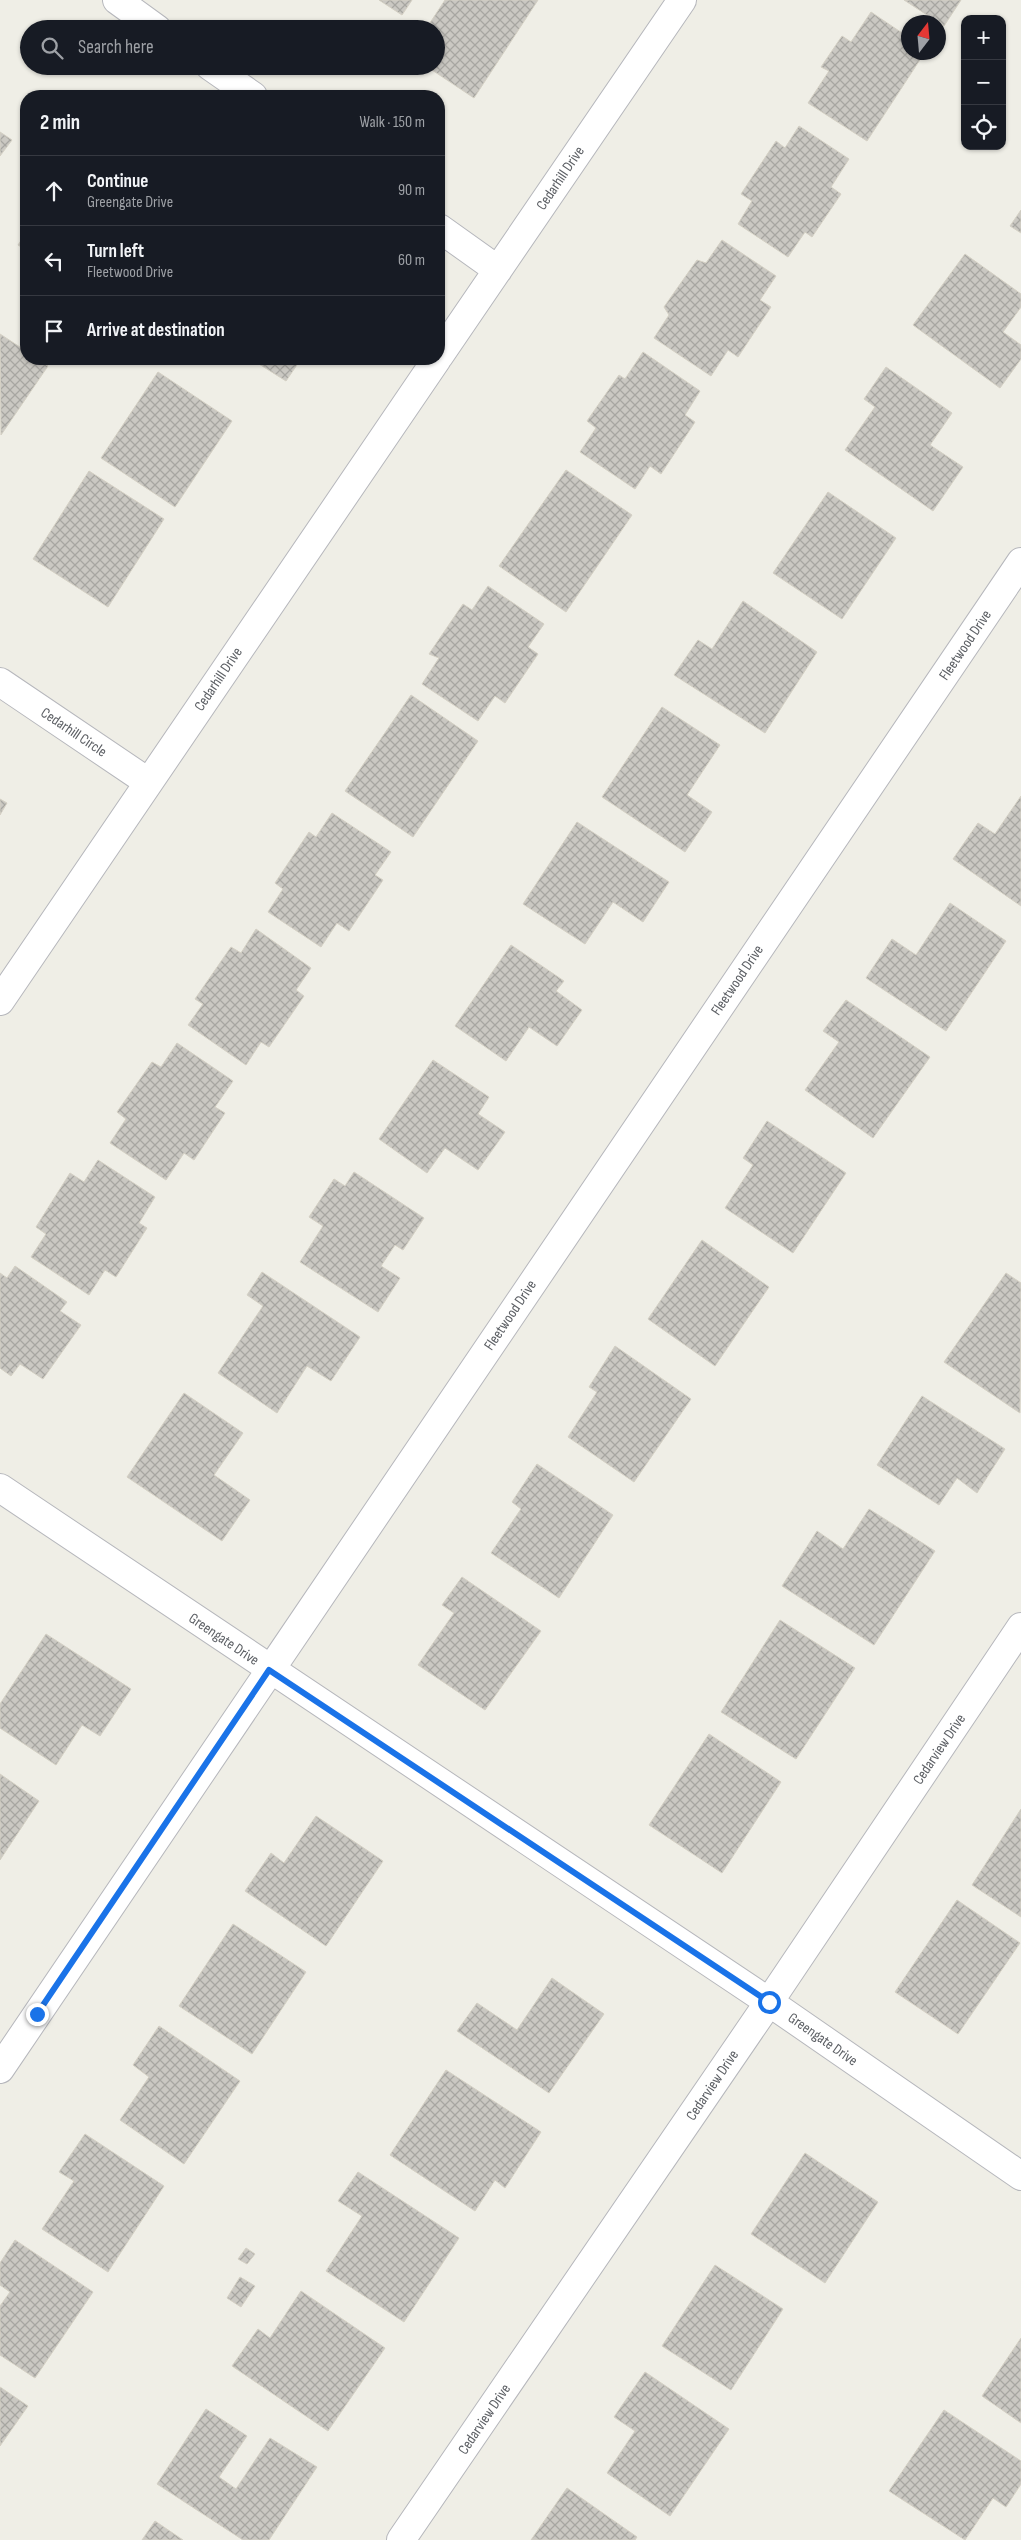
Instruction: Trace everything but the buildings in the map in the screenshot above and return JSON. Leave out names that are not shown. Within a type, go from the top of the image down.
[{"type":"street","points":[[116,0],[144,20]]},
{"type":"street","name":"Cedarhill Drive","points":[[445,347],[682,0]]},
{"type":"street","points":[[223,75],[244,90]]},
{"type":"street","points":[[445,232],[498,270]]},
{"type":"street","name":"Cedarhill Drive","points":[[0,1001],[433,365]]},
{"type":"street","name":"Fleetwood Drive","points":[[0,2069],[1021,562]]},
{"type":"street","name":"Cedarhill Circle","points":[[0,682],[148,782]]},
{"type":"street","name":"Greengate Drive","points":[[0,1488],[269,1670],[769,2002],[1021,2176]]},
{"type":"street","name":"Cedarview Drive","points":[[401,2540],[769,2002],[1021,1628]]},
{"type":"route","points":[[37,2014],[269,1670],[769,2002]]}]
